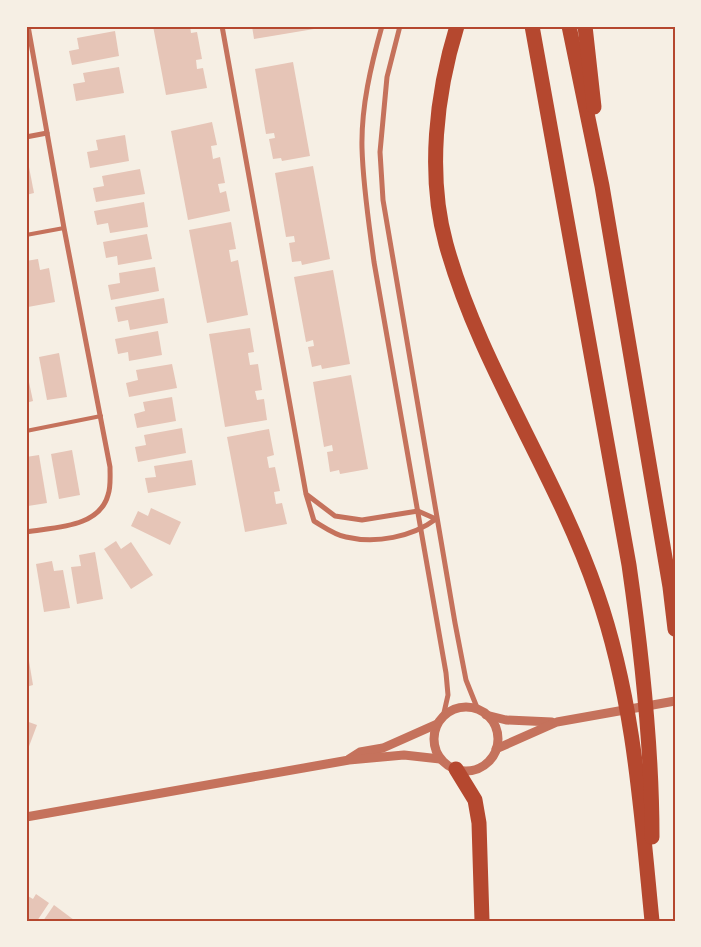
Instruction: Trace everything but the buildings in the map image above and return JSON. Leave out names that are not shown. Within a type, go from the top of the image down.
[{"type":"highway","points":[[457,26],[443,81],[437,135],[437,188],[445,242],[468,313],[558,494],[597,592],[620,667],[635,744],[652,921]]},
{"type":"highway","points":[[532,26],[618,492],[639,632],[652,814],[652,921]]},
{"type":"highway","points":[[569,26],[602,186],[670,587],[675,629]]},
{"type":"highway","points":[[585,26],[602,186]]},
{"type":"highway","points":[[456,770],[475,800],[479,823],[482,921]]},
{"type":"street","points":[[222,26],[306,494],[314,521],[344,537],[370,540],[422,530],[436,519]]},
{"type":"street","points":[[382,26],[372,64],[364,119],[362,146],[365,196],[374,262],[446,673],[448,696],[434,742],[440,759]]},
{"type":"street","points":[[400,26],[387,77],[380,152],[383,200],[436,519],[466,680],[482,712],[496,730],[496,749]]},
{"type":"street","points":[[26,532],[76,524],[95,516],[108,496],[110,467],[102,416],[64,228],[28,30]]},
{"type":"street","points":[[26,137],[47,133]]},
{"type":"street","points":[[306,494],[335,516],[344,518],[362,520],[418,511],[436,519]]},
{"type":"street","points":[[349,760],[360,752],[383,748],[440,720],[459,707],[506,720],[557,722],[675,700]]},
{"type":"street","points":[[26,817],[349,760],[404,755],[440,759],[456,770],[466,771],[484,765],[496,749],[557,722]]},
{"type":"lane","points":[[26,235],[64,228]]},
{"type":"lane","points":[[26,431],[102,416]]}]
